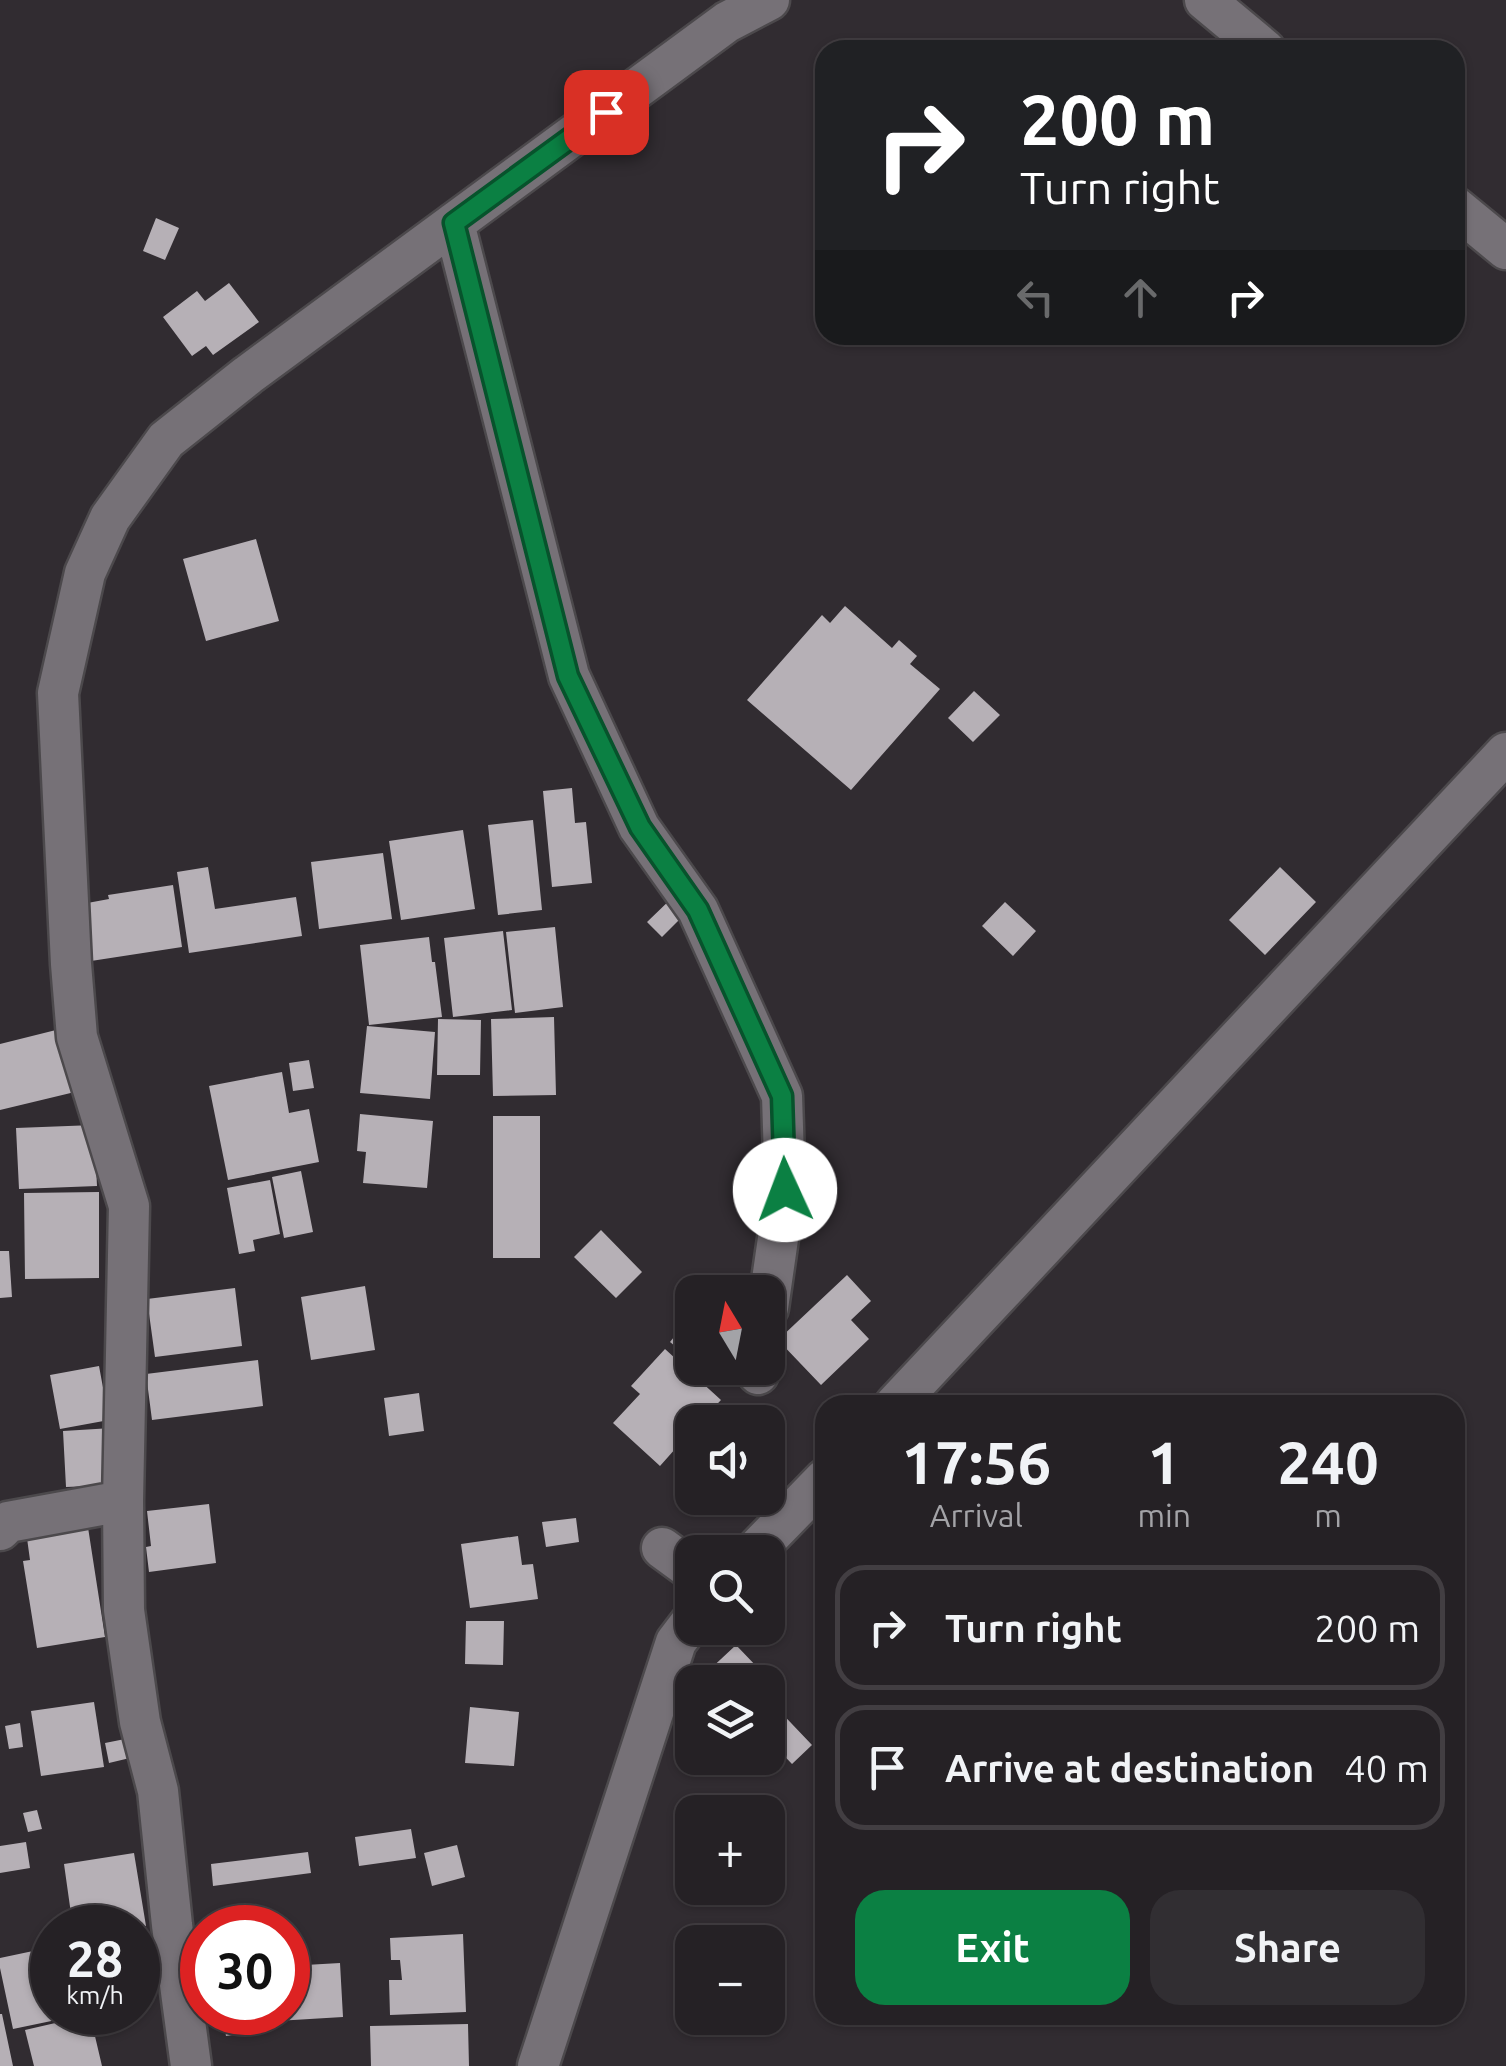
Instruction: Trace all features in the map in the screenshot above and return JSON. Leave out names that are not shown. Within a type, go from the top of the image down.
[{"type":"street","points":[[190,2066],[158,1790],[140,1722],[124,1610],[129,1206],[77,1037],[70,964],[58,693],[85,573],[110,518],[166,440],[248,375],[727,22],[768,0]]},
{"type":"street","points":[[1205,0],[1253,40]]},
{"type":"street","points":[[1465,215],[1506,249]]},
{"type":"street","points":[[454,223],[568,676],[640,827],[698,910],[782,1096],[785,1190],[773,1275]]},
{"type":"street","points":[[903,1395],[1506,753]]},
{"type":"street","points":[[771,1535],[815,1489]]},
{"type":"street","points":[[0,1530],[8,1522],[123,1502]]},
{"type":"street","points":[[538,2066],[675,1645]]},
{"type":"building","points":[[156,218],[179,228],[165,260],[143,251]]},
{"type":"building","points":[[229,283],[259,322],[213,355],[206,346],[192,356],[163,317],[197,291],[205,301]]},
{"type":"building","points":[[256,539],[279,621],[206,641],[183,559]]},
{"type":"building","points":[[845,606],[892,648],[899,640],[917,656],[910,664],[940,689],[851,790],[747,700],[822,615],[830,623]]},
{"type":"building","points":[[974,691],[1000,715],[973,742],[948,718]]},
{"type":"building","points":[[572,788],[575,823],[586,822],[592,883],[552,887],[543,791]]},
{"type":"building","points":[[533,820],[542,910],[498,915],[488,825]]},
{"type":"building","points":[[463,830],[475,909],[401,920],[389,841]]},
{"type":"building","points":[[383,853],[392,919],[319,929],[311,862]]},
{"type":"building","points":[[208,867],[215,909],[296,897],[302,936],[189,953],[177,872]]},
{"type":"building","points":[[1280,867],[1316,902],[1265,955],[1229,920]]},
{"type":"building","points":[[173,885],[182,947],[91,961],[82,904],[109,899],[108,895]]},
{"type":"building","points":[[674,896],[688,911],[662,937],[647,922]]},
{"type":"building","points":[[1005,902],[1036,931],[1013,956],[982,926]]},
{"type":"building","points":[[555,927],[563,1007],[515,1013],[506,932]]},
{"type":"building","points":[[503,931],[512,1010],[453,1017],[444,938]]},
{"type":"building","points":[[429,937],[442,1017],[369,1025],[360,945]]},
{"type":"building","points":[[554,1017],[556,1095],[493,1096],[491,1019]]},
{"type":"building","points":[[438,1019],[481,1020],[480,1075],[437,1075]]},
{"type":"building","points":[[367,1026],[435,1032],[430,1099],[360,1093]]},
{"type":"building","points":[[64,1028],[79,1091],[0,1110],[0,1044]]},
{"type":"building","points":[[309,1060],[314,1088],[293,1091],[289,1063]]},
{"type":"building","points":[[282,1072],[289,1113],[309,1109],[319,1162],[228,1180],[209,1086]]},
{"type":"building","points":[[360,1114],[433,1121],[427,1188],[363,1183],[366,1152],[357,1151]]},
{"type":"building","points":[[493,1116],[540,1116],[540,1258],[493,1258]]},
{"type":"building","points":[[94,1125],[97,1186],[19,1189],[16,1128]]},
{"type":"building","points":[[301,1171],[313,1232],[284,1238],[272,1177]]},
{"type":"building","points":[[270,1180],[280,1234],[253,1240],[255,1251],[239,1254],[227,1188]]},
{"type":"building","points":[[99,1192],[99,1278],[25,1279],[24,1193]]},
{"type":"building","points":[[601,1230],[642,1272],[616,1298],[574,1257]]},
{"type":"building","points":[[0,1251],[9,1251],[12,1297],[0,1298]]},
{"type":"building","points":[[847,1275],[871,1301],[851,1320],[869,1339],[821,1385],[785,1347],[785,1333]]},
{"type":"building","points":[[365,1286],[375,1350],[311,1360],[301,1297]]},
{"type":"building","points":[[235,1288],[242,1346],[155,1357],[147,1299]]},
{"type":"building","points":[[665,1349],[675,1358],[675,1385],[705,1385],[721,1400],[716,1405],[675,1405],[675,1449],[660,1466],[613,1423],[640,1394],[631,1386]]},
{"type":"building","points":[[258,1360],[263,1406],[152,1420],[146,1374]]},
{"type":"building","points":[[99,1366],[109,1420],[60,1429],[50,1375]]},
{"type":"building","points":[[419,1393],[424,1431],[389,1436],[384,1398]]},
{"type":"building","points":[[112,1428],[115,1485],[66,1487],[63,1431]]},
{"type":"building","points":[[209,1504],[216,1563],[149,1572],[147,1511]]},
{"type":"building","points":[[576,1518],[579,1542],[546,1547],[542,1522]]},
{"type":"building","points":[[87,1521],[105,1637],[37,1648],[23,1561],[30,1560],[26,1531]]},
{"type":"building","points":[[518,1536],[522,1565],[533,1564],[538,1599],[470,1608],[461,1544]]},
{"type":"building","points":[[466,1621],[504,1621],[503,1665],[465,1664]]},
{"type":"building","points":[[736,1645],[755,1665],[715,1665]]},
{"type":"building","points":[[94,1702],[104,1767],[41,1776],[31,1711]]},
{"type":"building","points":[[470,1707],[519,1712],[514,1766],[465,1763]]},
{"type":"building","points":[[785,1717],[812,1745],[792,1764],[785,1757]]},
{"type":"building","points":[[20,1723],[23,1747],[9,1749],[5,1726]]},
{"type":"building","points":[[130,1738],[134,1757],[109,1763],[105,1743]]},
{"type":"building","points":[[37,1810],[42,1829],[28,1832],[23,1813]]},
{"type":"building","points":[[411,1829],[416,1858],[359,1866],[355,1837]]},
{"type":"building","points":[[26,1842],[30,1868],[0,1873],[0,1846]]},
{"type":"building","points":[[457,1845],[465,1877],[432,1886],[424,1853]]},
{"type":"building","points":[[308,1852],[311,1873],[213,1886],[211,1864]]},
{"type":"building","points":[[134,1853],[143,1905],[70,1905],[64,1864]]},
{"type":"building","points":[[463,1934],[466,2012],[390,2015],[389,1980],[402,1980],[400,1960],[391,1960],[390,1938]]},
{"type":"building","points":[[30,1952],[30,2025],[13,2029],[0,1958]]},
{"type":"building","points":[[340,1963],[343,2017],[310,2019],[310,1965]]},
{"type":"building","points":[[2,2014],[13,2066],[0,2066]]},
{"type":"building","points":[[468,2024],[469,2066],[371,2066],[370,2026]]},
{"type":"building","points":[[30,2029],[30,2035],[95,2035],[102,2066],[34,2066],[25,2030]]},
{"type":"route","points":[[606,112],[454,223],[568,676],[640,827],[698,910],[782,1096],[785,1190]]}]
